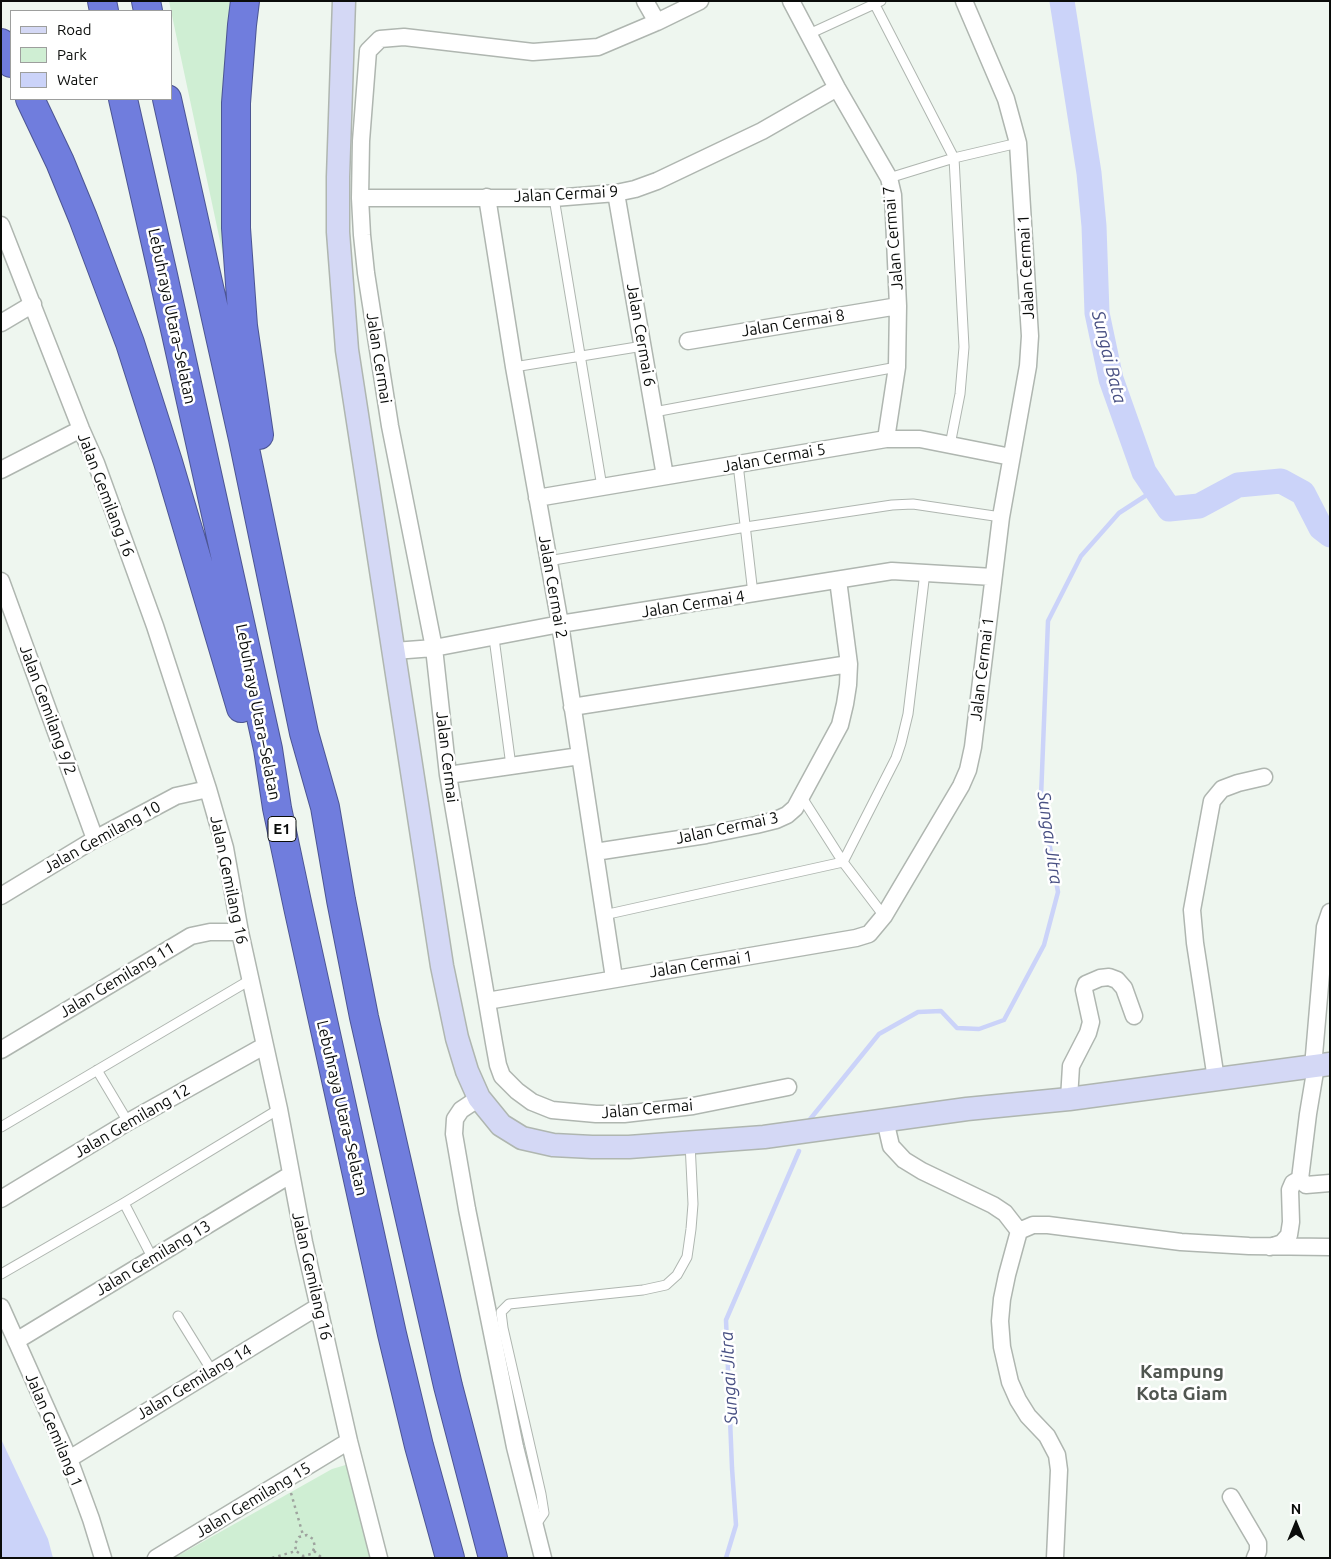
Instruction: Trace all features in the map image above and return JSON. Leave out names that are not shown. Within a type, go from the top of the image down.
[{"type":"highway","points":[[245,1],[238,77],[236,172],[238,260],[243,326],[260,439],[317,730],[325,807],[364,1017],[448,1386],[493,1558]]},
{"type":"highway","points":[[1,44],[10,61]]},
{"type":"highway","points":[[30,100],[60,162],[83,218],[130,343],[168,462],[253,747],[277,808]]},
{"type":"highway","name":"Lebuhraya Utara–Selatan","points":[[123,100],[268,749],[277,808],[392,1334],[419,1446],[450,1558]]},
{"type":"highway","points":[[167,100],[243,439],[304,733],[325,807]]},
{"type":"street","points":[[344,1],[338,232],[349,360],[442,966],[457,1038],[467,1071],[479,1098],[501,1125],[522,1138],[553,1145],[592,1148],[690,1143],[764,1137],[885,1120],[1069,1099],[1320,1066]]},
{"type":"street","points":[[645,1],[657,22]]},
{"type":"street","name":"Jalan Cermai","points":[[700,1],[598,47],[533,52],[404,37],[380,39],[368,51],[361,141],[360,198],[366,273],[390,426],[434,648],[448,775],[494,1043],[502,1076],[517,1091],[532,1102],[552,1110],[596,1114],[624,1114],[693,1106],[788,1087]]},
{"type":"street","name":"Jalan Cermai 7","points":[[791,1],[837,88],[889,178],[893,195],[898,306],[897,368],[886,439]]},
{"type":"street","name":"Jalan Cermai 1","points":[[488,1001],[856,938],[869,934],[884,916],[961,786],[968,770],[973,747],[1000,517],[1028,366],[1030,336],[1018,142],[1006,99],[964,1]]},
{"type":"street","name":"Jalan Cermai 9","points":[[360,198],[554,198],[616,193],[635,189],[675,173],[762,131],[837,88]]},
{"type":"street","name":"Jalan Cermai 6","points":[[616,193],[665,476]]},
{"type":"street","name":"Jalan Cermai 2","points":[[487,197],[514,368],[560,624],[614,978]]},
{"type":"street","name":"Jalan Gemilang 16","points":[[1,225],[96,463],[155,626],[208,789],[225,848],[240,932],[279,1109],[290,1175],[349,1441],[379,1558]]},
{"type":"street","points":[[1,323],[33,304]]},
{"type":"street","name":"Jalan Cermai 8","points":[[688,341],[898,306]]},
{"type":"street","points":[[1,470],[81,429]]},
{"type":"street","name":"Jalan Cermai 5","points":[[538,498],[886,439],[920,439],[1011,457]]},
{"type":"street","name":"Jalan Cermai 4","points":[[394,651],[434,648],[560,624],[892,571],[993,577]]},
{"type":"street","name":"Jalan Cermai 3","points":[[594,852],[706,835],[776,820],[787,815],[795,808],[840,725],[848,685],[849,664],[838,580]]},
{"type":"street","name":"Jalan Gemilang 9/2","points":[[1,581],[94,839]]},
{"type":"street","points":[[572,707],[849,664]]},
{"type":"street","points":[[448,775],[580,756]]},
{"type":"street","points":[[1216,1079],[1195,943],[1192,910],[1212,801],[1222,789],[1238,783],[1264,778]]},
{"type":"street","name":"Jalan Gemilang 10","points":[[1,896],[94,839],[176,796],[208,789]]},
{"type":"street","points":[[1270,1246],[1282,1243],[1289,1235],[1291,1222],[1290,1190],[1293,1184],[1300,1179],[1308,1114],[1320,1066],[1325,926],[1330,912]]},
{"type":"street","name":"Jalan Gemilang 11","points":[[1,1050],[191,936],[210,932],[240,932]]},
{"type":"street","points":[[1069,1099],[1071,1066],[1088,1033],[1091,1022],[1084,990],[1086,984],[1100,978],[1110,977],[1117,980],[1124,988],[1134,1016]]},
{"type":"street","name":"Jalan Gemilang 12","points":[[1,1199],[128,1122],[264,1046]]},
{"type":"street","points":[[479,1098],[460,1110],[455,1120],[454,1134],[467,1209],[515,1447],[543,1558]]},
{"type":"street","points":[[885,1120],[891,1146],[904,1160],[922,1171],[993,1205],[1005,1213],[1019,1231]]},
{"type":"street","name":"Jalan Gemilang 13","points":[[16,1341],[290,1175]]},
{"type":"street","points":[[1300,1179],[1306,1185],[1330,1183]]},
{"type":"street","points":[[1019,1231],[1033,1225],[1048,1225],[1181,1242],[1330,1247]]},
{"type":"street","points":[[1019,1231],[1002,1299],[1000,1321],[1002,1346],[1010,1382],[1018,1400],[1028,1416],[1047,1436],[1057,1455],[1060,1470],[1055,1558]]},
{"type":"street","name":"Jalan Gemilang 14","points":[[68,1459],[319,1306]]},
{"type":"street","name":"Jalan Gemilang 1","points":[[1,1308],[68,1459],[103,1556]]},
{"type":"street","name":"Jalan Gemilang 15","points":[[156,1558],[349,1441]]},
{"type":"street","points":[[1230,1498],[1258,1543],[1258,1551],[1255,1558]]},
{"type":"lane","points":[[809,34],[877,2],[954,158],[964,347],[960,394],[950,445]]},
{"type":"lane","points":[[889,178],[954,158],[1018,142]]},
{"type":"lane","points":[[554,198],[602,487]]},
{"type":"lane","points":[[514,368],[643,346]]},
{"type":"lane","points":[[654,412],[897,368]]},
{"type":"lane","points":[[738,464],[753,594]]},
{"type":"lane","points":[[548,561],[746,527],[892,505],[913,504],[1000,517]]},
{"type":"lane","points":[[842,862],[896,758],[901,743],[908,714],[924,572]]},
{"type":"lane","points":[[494,638],[511,766]]},
{"type":"lane","points":[[801,796],[842,862],[884,916]]},
{"type":"lane","points":[[604,915],[842,862]]},
{"type":"lane","points":[[1,1127],[250,980]]},
{"type":"lane","points":[[97,1070],[128,1122]]},
{"type":"lane","points":[[1,1274],[124,1203],[279,1109]]},
{"type":"lane","points":[[535,1526],[544,1513],[503,1328],[502,1312],[509,1304],[643,1290],[666,1285],[677,1275],[687,1257],[693,1204],[690,1143]]},
{"type":"lane","points":[[124,1203],[153,1259]]},
{"type":"lane","points":[[178,1316],[212,1371]]},
{"type":"path","points":[[287,1480],[302,1535]]},
{"type":"path","points":[[302,1535],[313,1539],[314,1551],[303,1556],[296,1551],[296,1540],[302,1535]]},
{"type":"path","points":[[272,1558],[296,1551]]},
{"type":"path","points":[[314,1551],[322,1558]]},
{"type":"green space","points":[[169,1],[242,1],[239,330],[172,10]]},
{"type":"green space","points":[[349,1464],[375,1558],[174,1558],[332,1469]]},
{"type":"water","points":[[1,1439],[48,1539],[53,1558],[1,1558]]},
{"type":"waterway","name":"Sungai Bata","points":[[1062,1],[1089,173],[1094,226],[1097,313],[1111,379],[1144,472],[1169,509],[1199,506],[1238,485],[1281,481],[1303,493],[1321,528],[1330,535]]},
{"type":"waterway","name":"Sungai Jitra","points":[[807,1123],[879,1034],[918,1012],[941,1011],[957,1028],[979,1029],[1004,1020],[1044,945],[1058,892],[1041,797],[1048,621],[1081,556],[1119,513],[1156,489]]},
{"type":"waterway","name":"Sungai Jitra","points":[[726,1558],[736,1525],[726,1320],[799,1151]]},
{"type":"district","name":"Kampung Kota Giam","points":[[1182,1383]]}]
